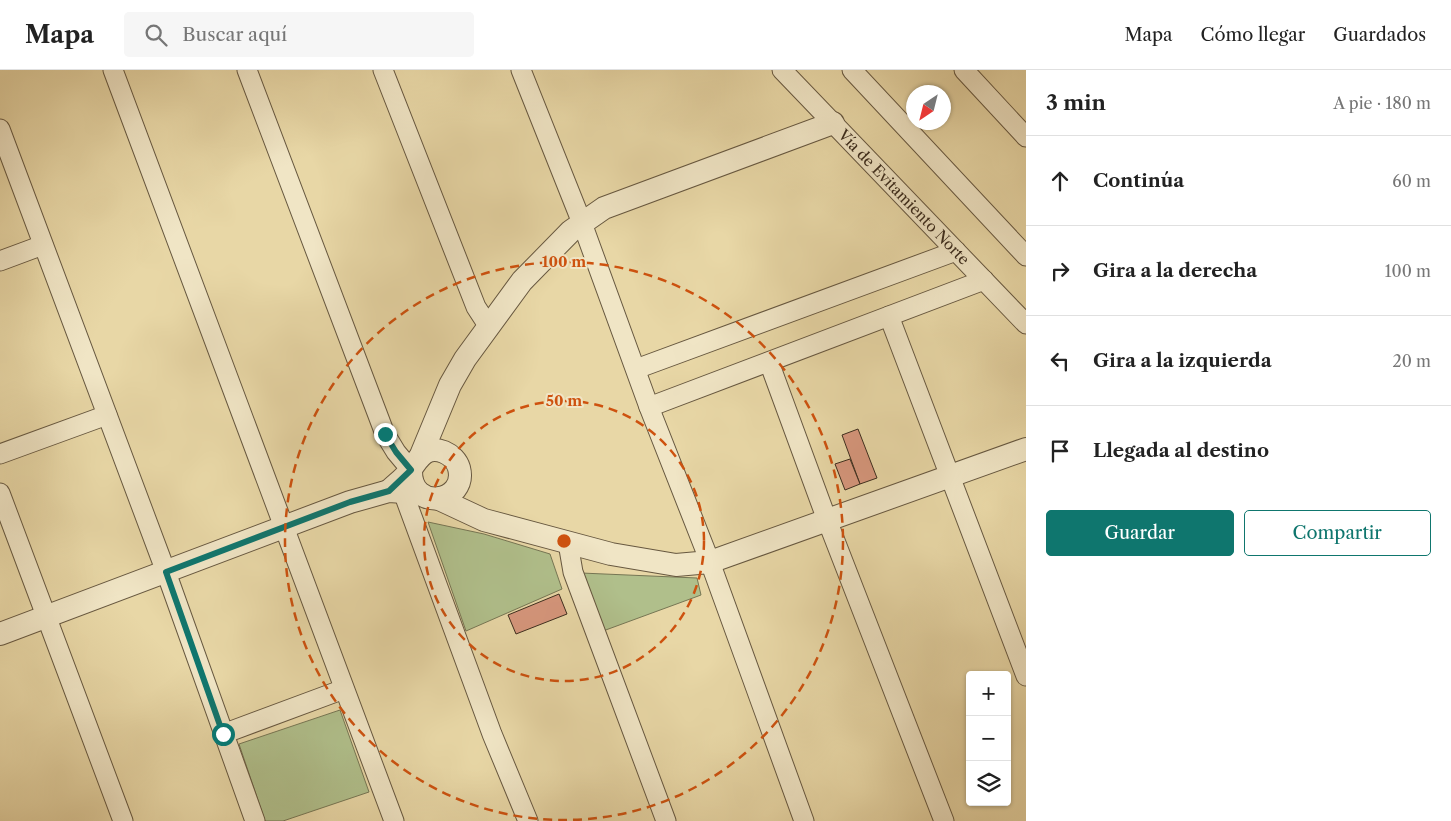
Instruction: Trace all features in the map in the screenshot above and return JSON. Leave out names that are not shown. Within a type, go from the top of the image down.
[{"type":"street","points":[[113,70],[394,821]]},
{"type":"street","points":[[247,70],[385,434],[396,452],[416,462]]},
{"type":"street","points":[[383,70],[476,307],[489,327]]},
{"type":"street","points":[[522,70],[582,223],[649,407],[710,562],[804,821]]},
{"type":"street","name":"Vía de Evitamiento Norte","points":[[782,70],[1026,324]]},
{"type":"street","points":[[852,70],[1026,256]]},
{"type":"street","points":[[964,70],[1026,136]]},
{"type":"street","points":[[528,821],[492,734],[412,494],[416,462],[450,386],[465,359],[522,281],[571,231],[604,208],[833,123]]},
{"type":"street","points":[[0,129],[166,572],[255,821]]},
{"type":"street","points":[[0,262],[43,245]]},
{"type":"street","points":[[636,369],[956,251]]},
{"type":"street","points":[[649,407],[984,280]]},
{"type":"street","points":[[889,316],[1026,676]]},
{"type":"street","points":[[769,362],[827,520],[944,821]]},
{"type":"street","points":[[0,454],[107,415]]},
{"type":"street","points":[[412,494],[484,520],[568,543],[611,554],[676,565],[710,562],[1026,449]]},
{"type":"street","points":[[0,634],[350,502],[412,494],[450,495],[455,489],[459,482],[458,466],[449,454],[434,450],[416,462]]},
{"type":"street","points":[[0,493],[123,821]]},
{"type":"street","points":[[568,543],[572,572],[666,821]]},
{"type":"street","points":[[223,734],[344,690]]},
{"type":"green space","points":[[428,522],[484,534],[550,554],[562,589],[466,631]]},
{"type":"green space","points":[[581,573],[697,578],[701,595],[603,631]]},
{"type":"green space","points":[[340,710],[369,792],[283,821],[265,821],[239,744]]},
{"type":"building","points":[[858,429],[877,478],[860,484],[842,435]]},
{"type":"building","points":[[850,459],[860,484],[845,490],[835,464]]},
{"type":"building","points":[[559,594],[567,614],[516,634],[508,615]]},
{"type":"route","points":[[223,734],[166,572],[350,502],[389,491],[411,470],[396,452],[385,434]]}]
